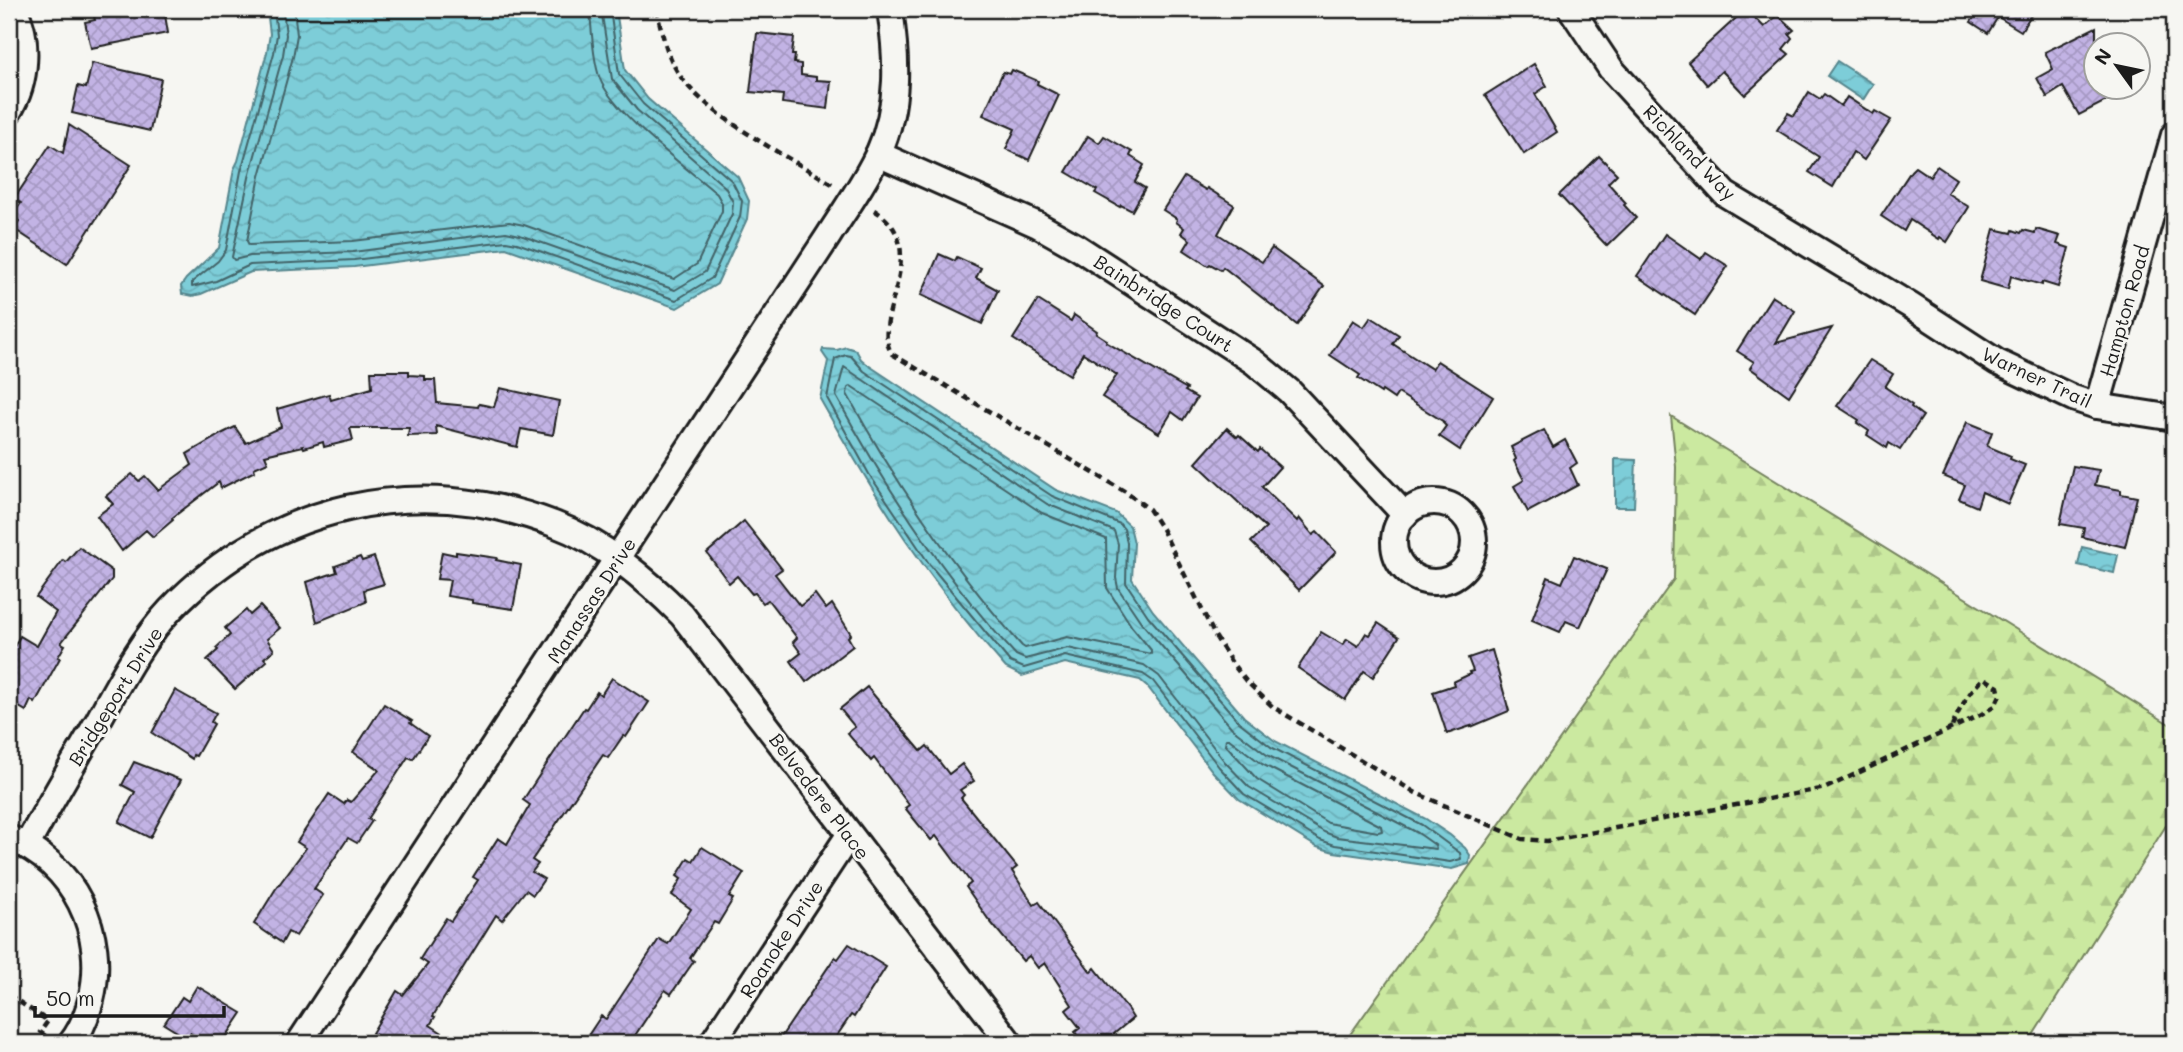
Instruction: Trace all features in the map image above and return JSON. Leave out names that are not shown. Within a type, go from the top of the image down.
[{"type":"street","points":[[9,111],[25,65],[22,28],[14,9]]},
{"type":"street","name":"Manassas Drive","points":[[299,1043],[617,560],[853,197],[878,154],[888,128],[894,95],[897,54],[890,9]]},
{"type":"street","name":"Richland Way","points":[[1571,9],[1611,69],[1725,194],[1911,306]]},
{"type":"street","name":"Hampton Road","points":[[2097,406],[2174,135]]},
{"type":"street","name":"Bainbridge Court","points":[[878,154],[1058,236],[1254,362],[1289,391],[1405,514]]},
{"type":"street","name":"Warner Trail","points":[[1911,306],[1997,362],[2073,398],[2097,406],[2174,418]]},
{"type":"street","name":"Bridgeport Drive","points":[[18,842],[120,680],[168,612],[213,571],[249,546],[284,529],[316,516],[379,501],[444,500],[506,509],[555,524],[617,560]]},
{"type":"street","name":"Belvedere Place","points":[[617,560],[662,595],[682,615],[1010,1043]]},
{"type":"street","name":"Roanoke Drive","points":[[712,1043],[849,835]]},
{"type":"street","points":[[18,842],[62,874],[80,901],[90,925],[96,957],[94,986],[76,1042]]},
{"type":"path","points":[[656,9],[668,53],[677,71],[690,89],[708,106],[883,216],[891,224],[900,251],[899,276],[886,340],[892,354],[1124,491],[1149,509],[1215,636],[1246,681],[1273,707],[1294,721],[1416,793],[1522,839],[1547,841],[1826,788],[1952,727],[1995,706],[2000,695],[1998,687],[1984,678],[1978,683],[1958,712],[1952,727]]},
{"type":"path","points":[[9,995],[48,1021],[40,1032],[47,1037]]},
{"type":"green space","points":[[1671,416],[2174,727],[2174,813],[2028,1043],[1344,1043],[1674,579],[1676,467]]},
{"type":"water","points":[[267,9],[616,9],[625,70],[648,99],[738,177],[749,201],[747,219],[717,284],[677,308],[506,248],[354,267],[251,272],[201,294],[182,294],[181,286],[186,279],[219,248],[234,169],[267,52],[270,34]]},
{"type":"water","points":[[1837,61],[1873,84],[1863,100],[1827,76]]},
{"type":"water","points":[[846,347],[856,350],[868,365],[1056,490],[1116,513],[1130,526],[1134,543],[1132,579],[1153,611],[1244,717],[1275,741],[1426,819],[1465,848],[1470,855],[1469,864],[1452,869],[1334,852],[1317,847],[1239,799],[1213,772],[1140,680],[1065,663],[1022,676],[1006,668],[953,605],[905,539],[820,399],[828,361],[823,349],[837,350]]},
{"type":"water","points":[[1615,459],[1636,460],[1634,507],[1615,507]]},
{"type":"water","points":[[2082,547],[2118,555],[2114,573],[2078,565]]},
{"type":"building","points":[[92,9],[164,9],[168,33],[91,48],[85,22],[95,20]]},
{"type":"building","points":[[1746,9],[1764,27],[1778,15],[1794,30],[1789,34],[1792,38],[1783,49],[1789,54],[1745,95],[1722,71],[1707,85],[1688,62]]},
{"type":"building","points":[[1980,9],[2035,9],[2021,31],[1998,17],[1988,33],[1971,22]]},
{"type":"building","points":[[757,33],[794,37],[792,55],[795,55],[794,63],[801,64],[801,75],[831,81],[828,109],[782,103],[783,95],[750,92]]},
{"type":"building","points":[[2082,34],[2082,102],[2104,102],[2079,115],[2063,87],[2047,97],[2037,78],[2053,69],[2045,52]]},
{"type":"building","points":[[92,63],[161,79],[150,131],[72,113],[78,86],[86,88]]},
{"type":"building","points":[[1534,64],[1547,86],[1535,94],[1557,132],[1524,154],[1485,95]]},
{"type":"building","points":[[1012,70],[1038,81],[1037,84],[1059,95],[1029,160],[1006,149],[1015,129],[983,115],[1003,72],[1010,74]]},
{"type":"building","points":[[1809,92],[1820,99],[1824,94],[1841,106],[1847,97],[1873,114],[1875,111],[1891,120],[1864,160],[1853,152],[1833,187],[1809,172],[1819,157],[1777,130],[1788,113],[1794,116]]},
{"type":"building","points":[[69,125],[131,165],[67,264],[14,229],[19,221],[12,216],[21,203],[14,199],[50,145],[63,153]]},
{"type":"building","points":[[1088,136],[1099,143],[1104,136],[1132,152],[1130,156],[1144,165],[1135,182],[1145,188],[1132,211],[1095,193],[1097,190],[1066,172]]},
{"type":"building","points":[[1599,156],[1617,174],[1608,183],[1636,218],[1607,246],[1559,195]]},
{"type":"building","points":[[1937,166],[1956,179],[1947,193],[1969,207],[1947,242],[1910,220],[1904,231],[1881,216],[1915,167],[1930,177]]},
{"type":"building","points":[[1184,177],[1234,205],[1218,234],[1262,262],[1272,248],[1324,286],[1297,325],[1223,267],[1221,270],[1210,264],[1208,266],[1184,250],[1190,240],[1181,233],[1184,228],[1176,222],[1177,219],[1163,210]]},
{"type":"building","points":[[1994,229],[2012,233],[2013,230],[2021,233],[2023,230],[2035,233],[2036,229],[2060,236],[2057,244],[2069,248],[2058,287],[2011,276],[2008,289],[1980,281]]},
{"type":"building","points":[[1665,234],[1701,259],[1706,252],[1728,266],[1695,315],[1637,276]]},
{"type":"building","points":[[939,254],[955,261],[957,257],[981,268],[976,278],[998,290],[982,324],[921,295]]},
{"type":"building","points":[[1772,296],[1795,311],[1776,343],[1832,328],[1789,396],[1750,368],[1754,362],[1737,351]]},
{"type":"building","points":[[1038,300],[1071,321],[1074,315],[1097,331],[1106,342],[1187,389],[1185,391],[1197,398],[1183,420],[1172,412],[1159,433],[1102,397],[1117,375],[1083,353],[1070,375],[1013,339]]},
{"type":"building","points":[[1371,317],[1399,335],[1393,344],[1432,369],[1437,361],[1493,397],[1460,450],[1439,436],[1446,426],[1444,422],[1398,393],[1394,399],[1382,391],[1381,393],[1330,355],[1353,320],[1364,327]]},
{"type":"building","points":[[1870,360],[1893,374],[1885,387],[1923,416],[1900,450],[1889,443],[1887,448],[1867,435],[1869,431],[1857,423],[1859,420],[1837,406]]},
{"type":"building","points":[[371,371],[409,371],[409,375],[435,380],[437,403],[494,407],[500,388],[559,401],[553,435],[521,429],[517,447],[436,426],[437,435],[408,436],[409,428],[350,428],[353,440],[324,447],[323,442],[265,455],[268,462],[254,468],[255,471],[221,488],[219,482],[172,518],[173,520],[153,537],[146,530],[122,551],[97,516],[113,504],[106,496],[132,474],[139,481],[145,476],[158,490],[192,465],[187,454],[223,433],[235,427],[246,443],[281,427],[277,409],[329,394],[331,400],[372,388]]},
{"type":"building","points":[[1967,422],[1992,432],[1987,446],[2025,465],[2008,504],[1982,492],[1977,507],[1959,499],[1965,485],[1943,476]]},
{"type":"building","points":[[1227,428],[1258,452],[1260,449],[1280,467],[1262,487],[1297,521],[1299,518],[1313,535],[1317,532],[1336,552],[1299,590],[1251,542],[1266,528],[1196,463]]},
{"type":"building","points":[[1544,430],[1553,447],[1565,440],[1577,463],[1570,468],[1578,485],[1528,512],[1514,486],[1524,480],[1514,461],[1516,459],[1511,447]]},
{"type":"building","points":[[2073,466],[2099,470],[2095,485],[2121,490],[2121,494],[2137,497],[2125,547],[2082,537],[2084,528],[2060,524]]},
{"type":"building","points":[[744,521],[782,569],[775,574],[800,606],[815,594],[826,609],[832,604],[851,634],[848,637],[853,646],[806,682],[791,661],[801,653],[793,642],[797,638],[768,600],[763,603],[737,576],[729,583],[707,553]]},
{"type":"building","points":[[79,547],[112,571],[112,579],[61,643],[65,645],[58,657],[60,658],[35,703],[31,700],[26,711],[9,701],[9,656],[20,636],[37,646],[56,612],[36,597],[63,560],[66,562]]},
{"type":"building","points":[[442,552],[497,558],[496,560],[521,565],[513,609],[447,596],[450,580],[437,579]]},
{"type":"building","points":[[1574,556],[1607,569],[1580,627],[1566,621],[1560,632],[1532,620],[1548,577],[1562,583]]},
{"type":"building","points":[[360,557],[362,561],[374,557],[384,584],[364,590],[366,602],[317,622],[307,582],[337,572],[335,566]]},
{"type":"building","points":[[260,606],[280,628],[267,639],[274,650],[264,658],[267,661],[235,689],[207,660],[230,635],[225,628],[246,610],[250,615]]},
{"type":"building","points":[[1378,623],[1399,637],[1373,677],[1364,671],[1345,700],[1298,668],[1321,632],[1343,645],[1347,639],[1358,646],[1366,633],[1370,635]]},
{"type":"building","points":[[1492,650],[1509,711],[1447,734],[1433,692],[1454,685],[1453,682],[1470,674],[1469,672],[1473,671],[1468,658]]},
{"type":"building","points":[[612,678],[649,702],[626,737],[623,736],[608,758],[603,755],[532,860],[538,864],[532,872],[544,879],[533,895],[526,890],[502,920],[496,915],[433,1016],[435,1017],[430,1025],[458,1043],[371,1043],[376,1035],[372,1033],[397,991],[403,995],[428,964],[420,959],[446,918],[451,921],[478,880],[473,877],[498,838],[507,844],[530,805],[523,800],[550,759],[584,708],[586,709],[597,692],[601,695]]},
{"type":"building","points":[[867,687],[921,751],[927,746],[949,774],[962,764],[974,781],[960,790],[964,795],[961,798],[1017,867],[1012,871],[1034,905],[1039,902],[1091,972],[1095,968],[1128,1010],[1133,1018],[1103,1043],[1083,1043],[1075,1032],[1080,1028],[1066,1010],[1072,1005],[1045,963],[1038,968],[1029,956],[1023,961],[988,919],[966,887],[971,883],[936,836],[931,840],[905,808],[909,805],[874,758],[871,761],[847,733],[855,727],[840,709]]},
{"type":"building","points":[[175,690],[216,713],[211,722],[214,724],[192,759],[152,733]]},
{"type":"building","points":[[384,704],[412,721],[410,723],[428,736],[413,759],[408,757],[368,819],[372,821],[357,843],[348,838],[314,889],[323,895],[296,936],[288,932],[282,943],[254,924],[306,848],[297,842],[329,794],[344,804],[347,800],[351,802],[379,770],[353,752]]},
{"type":"building","points":[[134,762],[181,780],[150,838],[119,822],[135,792],[122,785]]},
{"type":"building","points":[[702,847],[744,873],[729,897],[733,899],[718,924],[714,922],[690,958],[694,961],[671,994],[665,990],[630,1043],[583,1043],[601,1016],[606,1019],[659,939],[668,944],[691,909],[672,895],[681,879],[677,876],[688,858],[693,861]]},
{"type":"building","points":[[849,944],[886,967],[854,1017],[851,1015],[832,1043],[777,1043],[835,957],[838,959]]},
{"type":"building","points":[[197,986],[242,1013],[222,1043],[204,1043],[190,1033],[187,1038],[164,1024],[182,997],[188,1001]]}]
